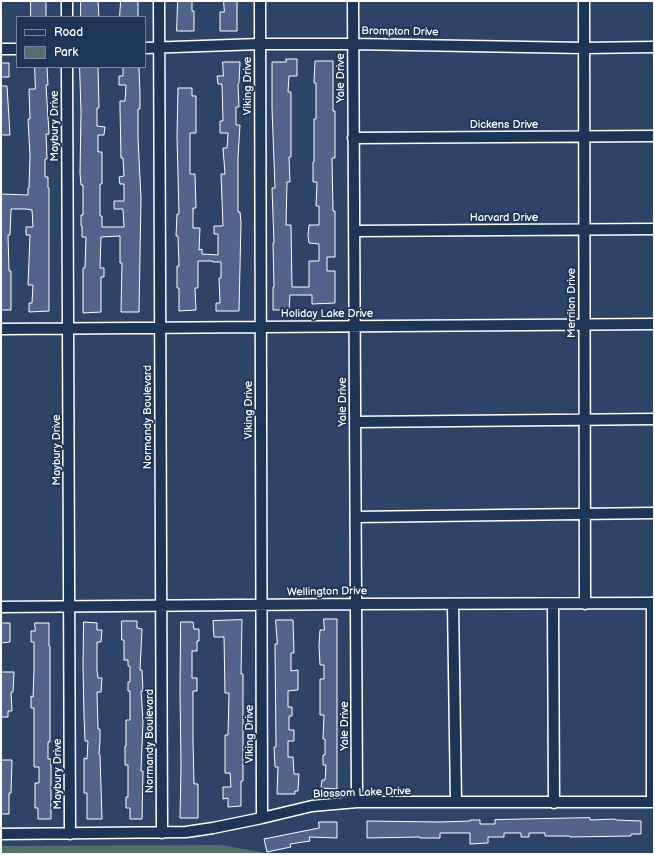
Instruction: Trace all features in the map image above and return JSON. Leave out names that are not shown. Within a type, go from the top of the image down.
[{"type":"street","points":[[67,1],[67,16]]},
{"type":"street","name":"Normandy Boulevard","points":[[159,1],[162,833]]},
{"type":"street","name":"Viking Drive","points":[[260,1],[262,818]]},
{"type":"street","name":"Yale Drive","points":[[353,1],[357,802]]},
{"type":"street","name":"Merrilon Drive","points":[[584,1],[585,604]]},
{"type":"street","name":"Brompton Drive","points":[[146,48],[260,44],[584,48],[654,47]]},
{"type":"street","points":[[1,49],[16,49]]},
{"type":"street","name":"Maybury Drive","points":[[67,68],[70,834]]},
{"type":"street","name":"Dickens Drive","points":[[353,138],[654,136]]},
{"type":"street","name":"Harvard Drive","points":[[354,231],[654,229]]},
{"type":"street","name":"Holiday Lake Drive","points":[[1,329],[654,324]]},
{"type":"street","points":[[356,422],[654,419]]},
{"type":"street","points":[[356,517],[654,513]]},
{"type":"street","points":[[653,603],[653,802]]},
{"type":"street","name":"Wellington Drive","points":[[1,607],[653,603]]},
{"type":"street","points":[[453,604],[456,802]]},
{"type":"street","points":[[553,604],[554,802]]},
{"type":"street","name":"Blossom Lake Drive","points":[[1,834],[186,832],[262,818],[312,806],[357,802],[653,802]]},
{"type":"green space","points":[[221,845],[271,854],[1,854],[1,846]]},
{"type":"green space","points":[[654,853],[654,854],[321,854]]},
{"type":"building","points":[[31,1],[46,1],[46,16],[31,16]]},
{"type":"building","points":[[81,1],[98,1],[99,16],[81,16]]},
{"type":"building","points":[[121,1],[138,1],[138,16],[120,16]]},
{"type":"building","points":[[178,1],[192,1],[192,11],[194,11],[194,31],[177,31]]},
{"type":"building","points":[[224,1],[237,1],[237,31],[220,31],[220,12],[224,12]]},
{"type":"building","points":[[286,59],[297,59],[297,76],[289,76],[288,92],[291,92],[291,157],[289,157],[290,182],[287,182],[286,225],[291,225],[292,287],[309,287],[309,261],[319,261],[319,244],[309,243],[308,235],[309,225],[319,225],[319,206],[316,206],[317,182],[313,182],[314,119],[316,119],[316,83],[314,83],[315,61],[333,61],[335,158],[332,158],[333,211],[335,211],[335,257],[327,257],[327,271],[335,271],[335,303],[312,304],[312,295],[290,295],[289,310],[273,310],[274,243],[272,188],[275,188],[272,62],[286,62]]},
{"type":"building","points":[[223,62],[240,62],[238,84],[239,107],[236,107],[236,125],[240,125],[238,158],[238,212],[240,212],[241,222],[239,311],[216,311],[216,303],[220,303],[219,278],[221,278],[221,262],[198,261],[198,288],[195,288],[196,310],[179,311],[179,288],[177,288],[177,266],[179,266],[178,236],[176,236],[177,214],[179,214],[177,137],[178,88],[192,88],[192,96],[196,96],[196,133],[190,133],[190,174],[195,174],[196,208],[193,208],[193,228],[200,228],[199,250],[202,249],[202,254],[218,255],[218,234],[214,234],[214,226],[223,226],[221,174],[225,174],[223,148],[227,148],[228,133],[220,133],[220,121],[223,121],[222,84],[218,84],[217,76],[223,76]]},
{"type":"building","points":[[1,63],[9,63],[9,77],[1,77]]},
{"type":"building","points":[[35,68],[47,68],[48,85],[46,85],[49,134],[46,134],[47,159],[45,159],[45,177],[48,177],[49,188],[49,311],[29,312],[29,303],[32,303],[33,285],[28,285],[30,235],[26,235],[26,227],[33,227],[32,210],[26,209],[11,209],[10,235],[8,235],[9,271],[11,271],[11,310],[1,310],[1,194],[28,195],[30,156],[28,119],[30,119],[29,89],[35,89]]},
{"type":"building","points":[[80,68],[98,68],[99,108],[97,108],[97,126],[105,127],[104,135],[98,135],[98,152],[102,152],[100,216],[102,216],[102,227],[124,227],[123,209],[114,209],[114,201],[124,201],[124,184],[120,184],[119,177],[124,176],[123,158],[121,158],[120,101],[125,101],[126,85],[119,85],[119,76],[123,76],[123,68],[139,68],[140,109],[138,109],[138,138],[141,198],[139,312],[121,312],[122,263],[120,263],[120,236],[101,237],[100,268],[104,268],[104,277],[101,277],[101,312],[83,313],[83,268],[85,268],[86,237],[82,237],[81,226],[81,215],[83,215],[83,185],[81,185],[80,173]]},
{"type":"building","points":[[1,86],[7,86],[10,135],[1,135]]},
{"type":"building","points":[[324,619],[337,619],[337,789],[321,788],[322,780],[325,780],[326,765],[323,765],[323,755],[325,755],[325,739],[323,739],[324,715],[320,715],[320,679],[324,679],[324,665],[320,665],[319,646],[320,630],[324,630]]},
{"type":"building","points":[[242,620],[241,674],[243,674],[243,781],[241,781],[241,806],[228,807],[228,798],[223,799],[223,787],[231,787],[230,773],[225,773],[225,735],[228,735],[229,693],[225,693],[224,637],[214,637],[213,621]]},
{"type":"building","points":[[276,620],[293,620],[294,653],[291,653],[291,671],[298,670],[298,690],[288,691],[288,707],[292,707],[292,716],[289,716],[289,730],[294,730],[294,741],[288,741],[288,757],[293,757],[294,774],[299,774],[298,791],[295,791],[295,794],[277,794],[278,767],[275,767],[274,747],[276,747]]},
{"type":"building","points":[[122,621],[137,621],[137,628],[142,629],[140,670],[142,670],[143,691],[141,691],[143,720],[141,771],[143,771],[142,819],[130,819],[130,808],[126,808],[126,797],[128,797],[128,765],[125,765],[125,746],[126,720],[130,720],[130,691],[128,691],[128,682],[130,682],[130,666],[128,666],[128,660],[124,660]]},
{"type":"building","points":[[84,622],[97,623],[97,630],[102,630],[101,642],[97,642],[98,678],[102,678],[101,692],[97,692],[98,729],[100,729],[99,754],[102,819],[87,819],[87,793],[84,793],[84,758],[87,759],[88,741],[85,741],[84,716]]},
{"type":"building","points":[[181,622],[193,622],[194,629],[199,629],[197,651],[192,651],[192,678],[197,678],[197,691],[193,691],[193,740],[194,784],[198,784],[198,818],[180,818]]},
{"type":"building","points":[[1,623],[10,623],[10,642],[1,643]]},
{"type":"building","points":[[35,623],[49,623],[50,742],[48,742],[48,759],[51,759],[51,819],[38,819],[38,808],[35,808],[35,783],[39,783],[39,767],[34,767],[34,708],[31,708],[31,696],[33,697],[34,642],[31,642],[31,631],[35,631]]},
{"type":"building","points":[[1,672],[14,672],[13,692],[11,692],[12,711],[8,711],[8,717],[1,717]]},
{"type":"building","points":[[1,760],[12,760],[9,814],[1,814]]},
{"type":"building","points":[[590,818],[590,820],[615,819],[641,821],[641,834],[631,834],[631,836],[570,837],[545,836],[545,833],[529,833],[529,837],[521,837],[521,833],[504,833],[504,837],[488,837],[488,843],[470,844],[470,833],[440,833],[440,838],[367,838],[367,821],[440,822],[480,820],[480,824],[495,824],[495,820]]},
{"type":"building","points":[[319,822],[337,822],[337,838],[309,837],[310,841],[290,844],[291,847],[267,852],[264,839],[319,828]]}]
